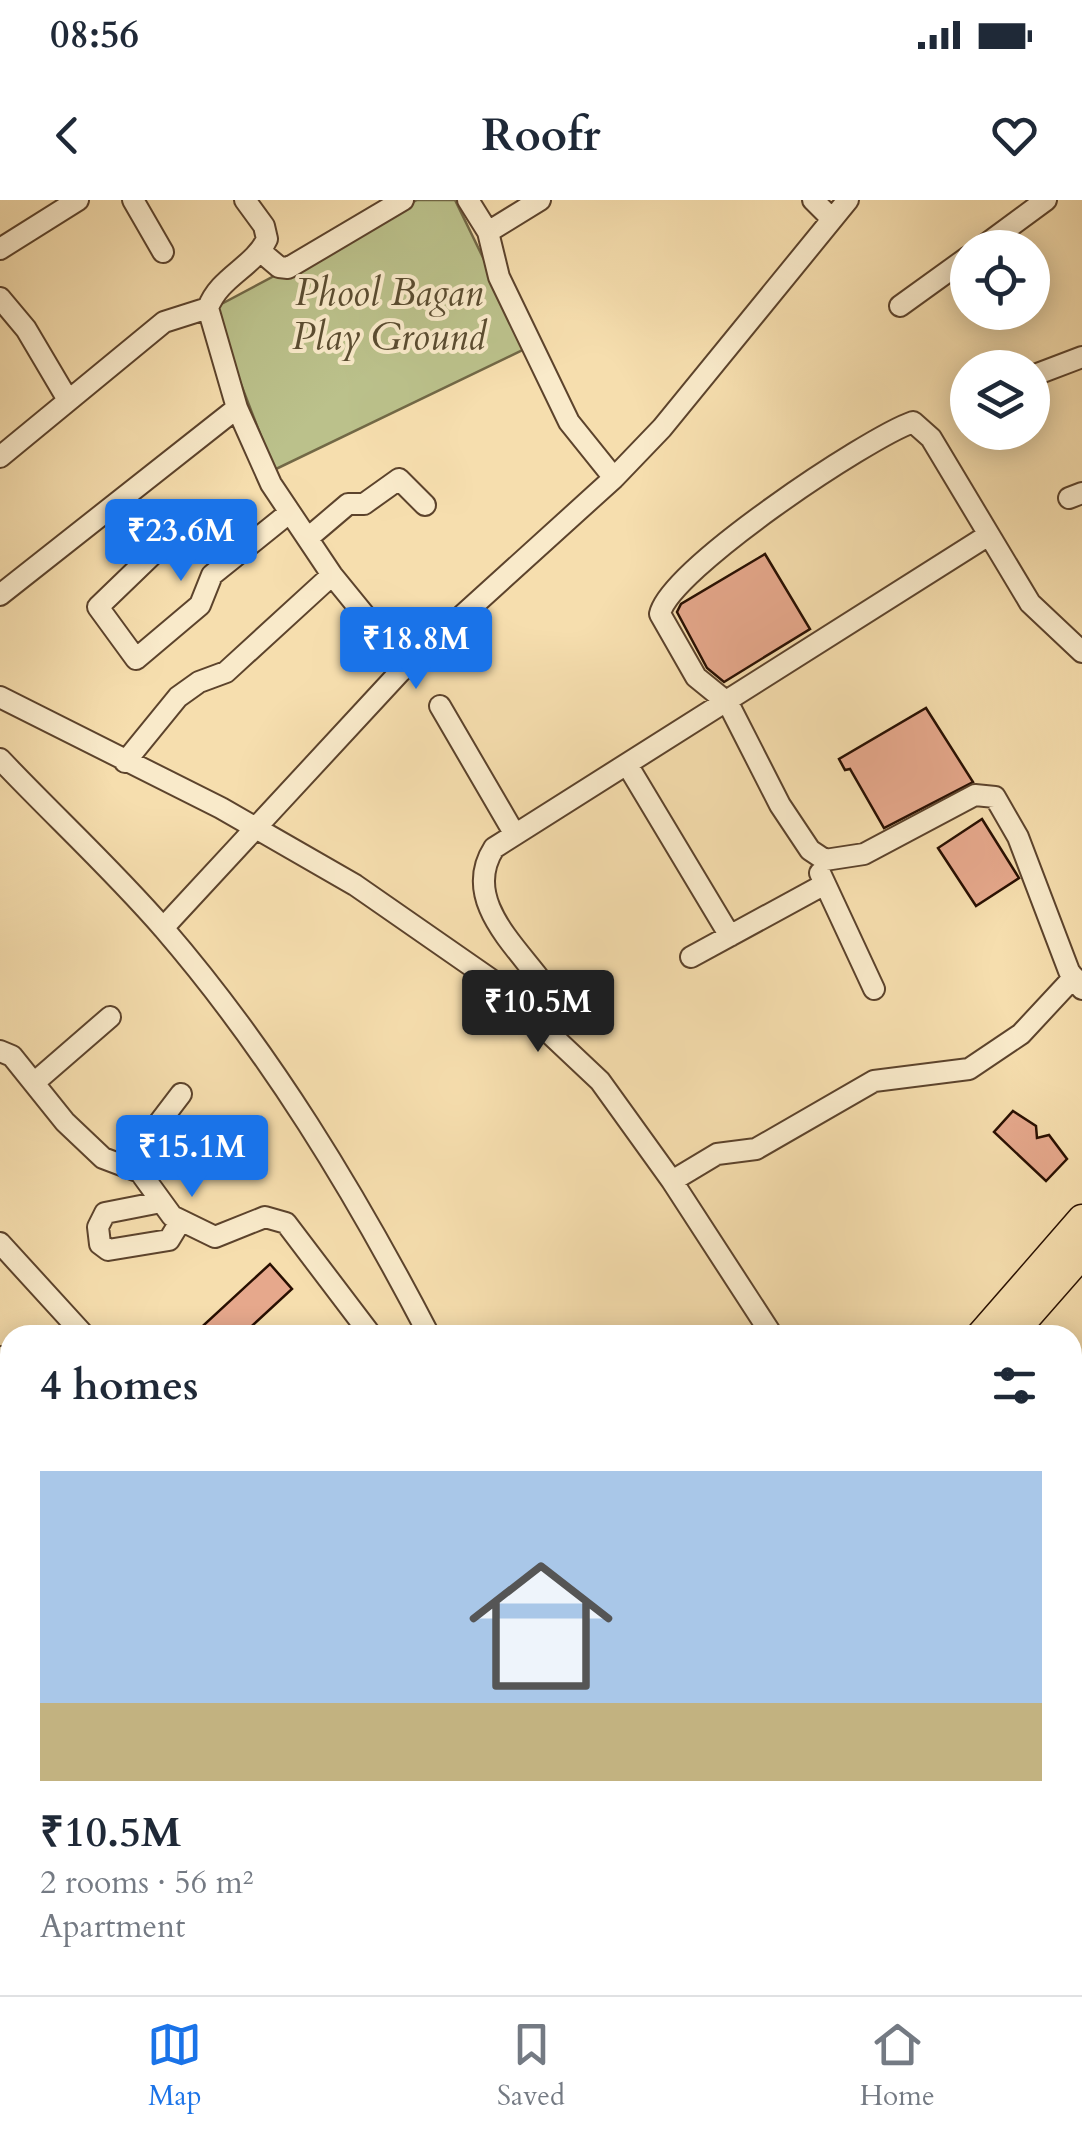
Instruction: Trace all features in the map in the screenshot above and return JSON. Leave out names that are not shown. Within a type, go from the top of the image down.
[{"type":"main road","points":[[990,1325],[1082,1219]]},
{"type":"main road","points":[[1021,1325],[1082,1254]]},
{"type":"street","points":[[0,249],[78,200]]},
{"type":"street","points":[[133,200],[164,252]]},
{"type":"street","points":[[0,457],[164,322],[208,308],[223,283],[260,251],[267,231],[245,200]]},
{"type":"street","points":[[260,251],[277,266],[288,268],[403,200]]},
{"type":"street","points":[[468,200],[488,232],[499,277],[568,422],[614,478]]},
{"type":"street","points":[[488,232],[540,200]]},
{"type":"street","points":[[812,200],[832,218]]},
{"type":"street","points":[[164,928],[400,672],[614,478],[684,403],[848,200]]},
{"type":"street","points":[[1005,230],[1046,200]]},
{"type":"street","points":[[900,306],[950,270]]},
{"type":"street","points":[[0,298],[26,328],[68,400]]},
{"type":"street","points":[[208,308],[237,408],[289,513],[389,646],[400,672]]},
{"type":"street","points":[[1050,370],[1082,358]]},
{"type":"street","points":[[0,595],[237,408]]},
{"type":"street","points":[[874,989],[810,850],[780,805],[728,703],[696,678],[660,614],[663,602],[747,526],[904,425],[922,424],[987,536],[1043,620],[1082,652]]},
{"type":"street","points":[[308,538],[348,504],[364,504],[399,480],[425,504]]},
{"type":"street","points":[[154,553],[98,608],[136,659],[196,610],[212,575],[289,513]]},
{"type":"street","points":[[542,982],[483,895],[486,860],[514,832],[628,766],[987,536]]},
{"type":"street","points":[[125,762],[178,697],[199,682],[226,672],[332,575]]},
{"type":"street","points":[[0,698],[254,827],[355,884],[496,982],[600,1081],[765,1325]]},
{"type":"street","points":[[440,706],[514,832]]},
{"type":"street","points":[[0,759],[164,928],[314,1129],[371,1224],[424,1325]]},
{"type":"street","points":[[628,766],[730,936]]},
{"type":"street","points":[[672,1182],[718,1154],[756,1148],[874,1081],[969,1069],[1020,1034],[1078,983],[1018,836],[994,796],[975,795],[864,854],[825,860],[810,850]]},
{"type":"street","points":[[691,957],[826,884]]},
{"type":"street","points":[[35,1082],[110,1017]]},
{"type":"street","points":[[0,1051],[12,1056],[65,1122],[103,1158],[140,1172],[180,1222],[215,1236],[258,1218],[280,1218],[363,1325]]},
{"type":"street","points":[[140,1172],[152,1132],[180,1094]]},
{"type":"street","points":[[161,1202],[106,1213],[98,1227],[100,1244],[108,1250],[169,1240],[180,1222]]},
{"type":"street","points":[[0,1243],[75,1325]]},
{"type":"green space","name":"Phool Bagan Play Ground","points":[[417,200],[455,200],[527,348],[274,470],[212,309]]},
{"type":"building","points":[[765,554],[810,629],[724,682],[707,668],[677,612],[681,604]]},
{"type":"building","points":[[926,708],[973,782],[884,828],[850,769],[845,770],[839,759]]},
{"type":"building","points":[[982,819],[1019,878],[976,906],[938,848]]},
{"type":"building","points":[[1013,1111],[1036,1126],[1037,1138],[1049,1135],[1067,1159],[1046,1181],[994,1132]]},
{"type":"building","points":[[270,1264],[292,1289],[253,1325],[204,1325]]}]
